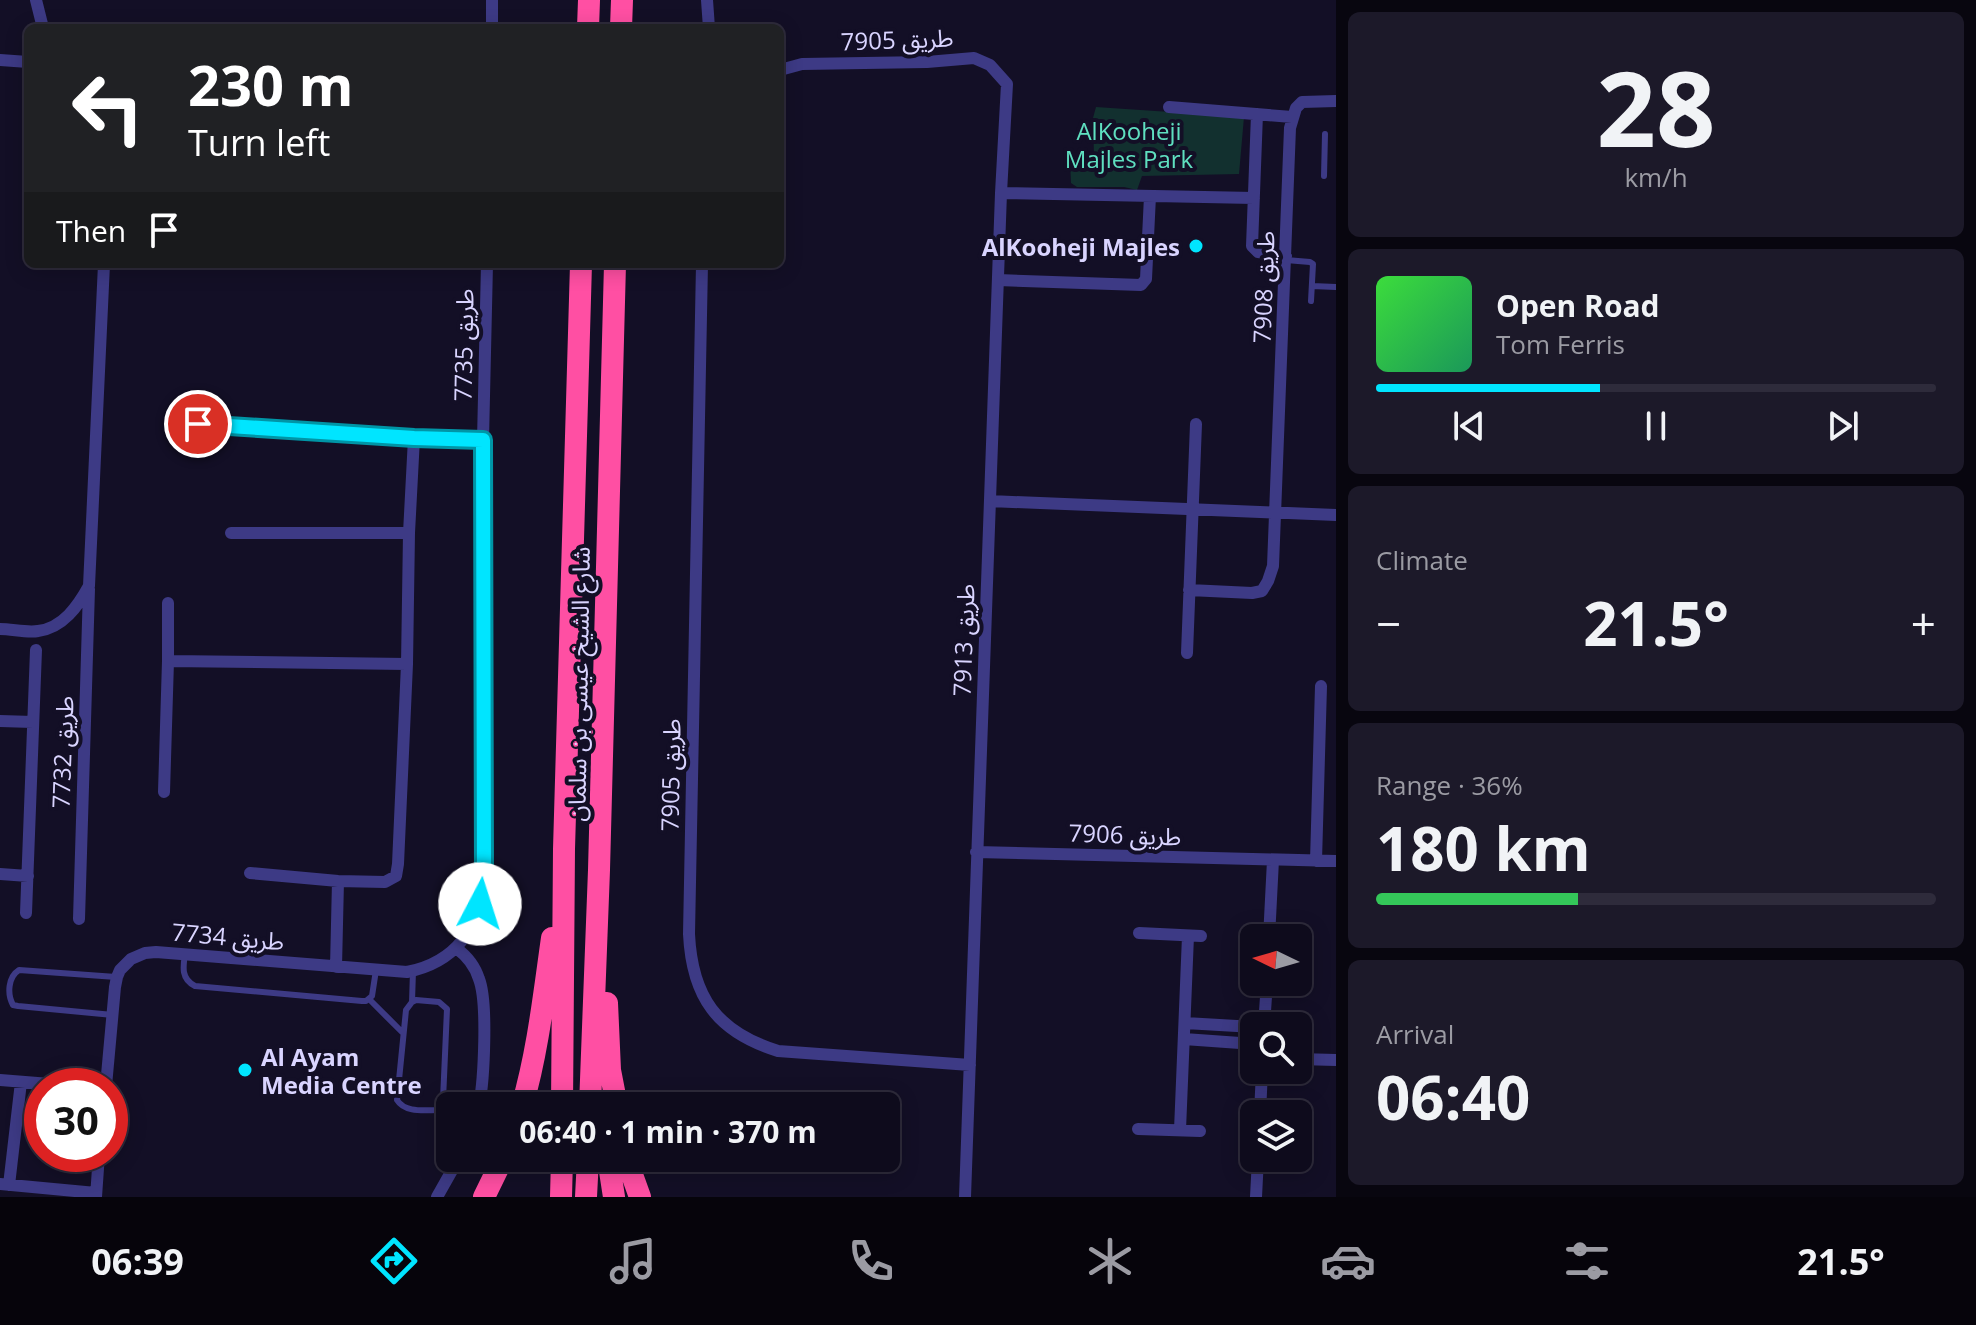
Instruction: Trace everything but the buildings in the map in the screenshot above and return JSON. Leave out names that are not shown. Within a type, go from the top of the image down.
[{"type":"highway","points":[[588,24],[589,0]]},
{"type":"highway","points":[[621,24],[622,0]]},
{"type":"highway","name":"شارع الشيخ عيسى بن سلمان","points":[[562,1092],[564,849],[581,268]]},
{"type":"highway","name":"شارع الشيخ عيسى بن سلمان","points":[[592,1092],[615,268]]},
{"type":"highway","points":[[526,1092],[539,1026],[564,849]]},
{"type":"highway","points":[[599,870],[610,1070],[614,1092]]},
{"type":"highway","points":[[593,1019],[601,1092]]},
{"type":"highway","points":[[484,1197],[496,1172]]},
{"type":"highway","points":[[559,1197],[561,1172]]},
{"type":"highway","points":[[586,1197],[587,1172]]},
{"type":"highway","points":[[597,1172],[598,1197]]},
{"type":"highway","points":[[610,1172],[614,1197]]},
{"type":"highway","points":[[631,1172],[640,1197]]},
{"type":"street","points":[[36,0],[42,24]]},
{"type":"street","points":[[492,0],[492,24]]},
{"type":"street","points":[[707,0],[709,24]]},
{"type":"street","name":"طريق 7905","points":[[784,69],[802,64],[974,58],[990,65],[1007,84]]},
{"type":"street","points":[[0,60],[24,62]]},
{"type":"street","name":"طريق 7913","points":[[965,1197],[1007,84]]},
{"type":"street","points":[[1169,107],[1292,117],[1302,102],[1336,101]]},
{"type":"street","points":[[1257,116],[1252,246],[1255,251],[1286,258]]},
{"type":"street","name":"طريق 7908","points":[[1189,590],[1262,591],[1273,566],[1292,117]]},
{"type":"street","points":[[1001,193],[1254,198]]},
{"type":"street","points":[[998,280],[1141,285],[1147,276],[1150,196]]},
{"type":"street","points":[[0,629],[40,631],[62,621],[77,607],[89,586],[104,268]]},
{"type":"street","name":"طريق 7735","points":[[410,971],[434,964],[456,948],[476,916],[484,879],[483,440],[487,268]]},
{"type":"street","name":"طريق 7905","points":[[702,268],[689,934],[690,957],[696,979],[705,1000],[736,1033],[778,1051],[970,1065]]},
{"type":"street","points":[[198,424],[483,440]]},
{"type":"street","points":[[1187,653],[1196,424]]},
{"type":"street","points":[[250,873],[385,882],[396,876],[414,438]]},
{"type":"street","points":[[990,501],[1336,515]]},
{"type":"street","points":[[231,533],[409,533]]},
{"type":"street","name":"طريق 7732","points":[[79,919],[89,586]]},
{"type":"street","points":[[164,792],[168,603]]},
{"type":"street","points":[[26,913],[36,650]]},
{"type":"street","points":[[168,661],[407,664]]},
{"type":"street","points":[[1316,861],[1321,686]]},
{"type":"street","points":[[0,721],[33,722]]},
{"type":"street","name":"طريق 7906","points":[[976,852],[1336,861]]},
{"type":"street","points":[[1270,924],[1273,860]]},
{"type":"street","points":[[0,874],[28,876]]},
{"type":"street","points":[[336,967],[338,881]]},
{"type":"street","points":[[1139,933],[1194,936],[1185,1023],[1180,1130]]},
{"type":"street","points":[[456,948],[476,972],[483,997],[481,1092]]},
{"type":"street","name":"طريق 7734","points":[[117,977],[125,964],[138,955],[150,952],[410,971]]},
{"type":"street","points":[[108,1068],[117,977]]},
{"type":"street","points":[[1185,1023],[1240,1026]]},
{"type":"street","points":[[1184,1039],[1240,1043]]},
{"type":"street","points":[[1312,1059],[1336,1060]]},
{"type":"street","points":[[0,1080],[24,1082]]},
{"type":"street","points":[[21,1082],[4,1185],[96,1195],[98,1172]]},
{"type":"street","points":[[1138,1129],[1200,1131]]},
{"type":"street","points":[[437,1197],[451,1172]]},
{"type":"street","points":[[1256,1197],[1257,1172]]},
{"type":"lane","points":[[1324,176],[1325,134]]},
{"type":"lane","points":[[1324,158],[1336,158]]},
{"type":"lane","points":[[1286,258],[1312,263],[1311,301]]},
{"type":"lane","points":[[1312,286],[1336,287]]},
{"type":"lane","points":[[185,954],[184,976],[195,986],[362,1001],[369,999],[373,993],[376,970]]},
{"type":"lane","points":[[113,1015],[13,1005],[10,1001],[11,978],[19,970],[117,977]]},
{"type":"lane","points":[[410,971],[412,1002],[406,1010],[396,1095],[399,1104],[406,1108],[438,1110],[443,1104],[447,1009],[439,1002],[412,1002]]},
{"type":"lane","points":[[369,999],[403,1033]]},
{"type":"green space","name":"AlKooheji Majles Park","points":[[1096,107],[1244,117],[1239,174],[1142,176],[1137,190],[1077,187],[1071,183],[1070,159],[1079,159],[1079,153],[1094,156],[1093,118]]},
{"type":"place","name":"AlKooheji Majles","points":[[1196,246]]},
{"type":"place","name":"Al Ayam Media Centre","points":[[245,1070]]},
{"type":"route","points":[[198,424],[483,440],[484,879],[480,904]]}]
